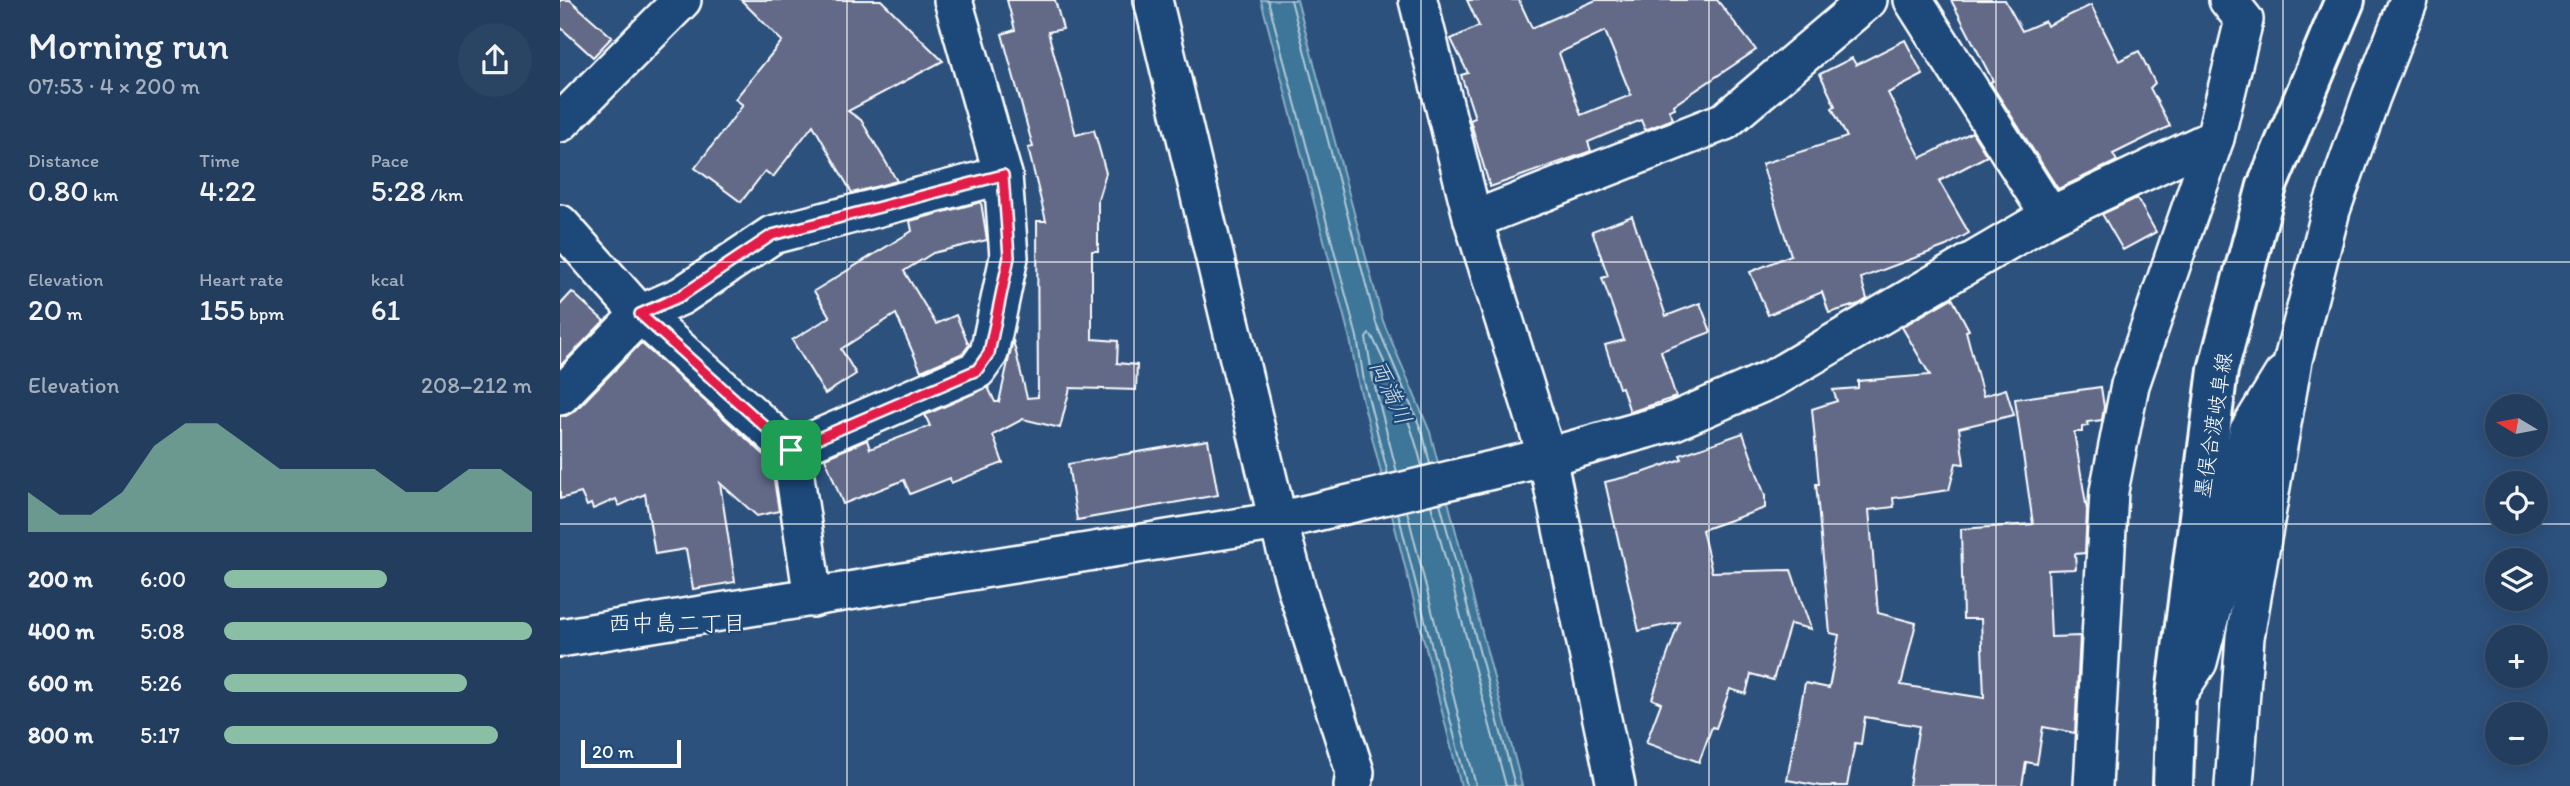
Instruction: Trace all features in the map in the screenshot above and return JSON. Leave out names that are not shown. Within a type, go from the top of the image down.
[{"type":"main road","name":"墨俣合渡岐阜線","points":[[2174,786],[2176,695],[2218,370],[2267,186],[2345,0]]},
{"type":"street","points":[[560,123],[682,0]]},
{"type":"street","points":[[791,450],[977,370],[989,353],[1009,257],[1003,175],[953,0]]},
{"type":"street","points":[[1153,0],[1288,519],[1297,590],[1355,772],[1353,786]]},
{"type":"street","points":[[1418,0],[1537,460],[1616,786]]},
{"type":"street","points":[[1473,220],[1726,121],[1868,0]]},
{"type":"street","points":[[1913,0],[2050,216]]},
{"type":"street","points":[[2093,786],[2112,478],[2130,385],[2215,138],[2244,20],[2228,0]]},
{"type":"street","points":[[2321,0],[2327,40]]},
{"type":"street","points":[[2234,786],[2245,637],[2293,360],[2331,210],[2409,0]]},
{"type":"street","points":[[560,638],[1288,519],[1537,460],[1672,422],[1774,378],[2050,216],[2215,138]]},
{"type":"street","points":[[560,396],[640,314],[681,296],[772,235],[1003,175]]},
{"type":"street","points":[[560,224],[640,314],[791,450],[813,598]]},
{"type":"street","points":[[2176,695],[2198,662],[2202,649],[2218,585],[2248,432],[2293,360]]},
{"type":"water","name":"両満川","points":[[1261,0],[1297,0],[1383,321],[1430,432],[1522,786],[1461,786],[1358,382],[1350,339]]},
{"type":"building","points":[[560,0],[570,0],[612,37],[593,57],[560,27]]},
{"type":"building","points":[[741,0],[881,0],[943,61],[848,111],[861,120],[897,181],[852,193],[813,125],[773,177],[765,171],[741,202],[695,168],[743,105],[735,99],[782,41]]},
{"type":"building","points":[[1007,0],[1055,0],[1063,29],[1048,32],[1076,135],[1094,130],[1106,173],[1098,199],[1098,251],[1092,251],[1092,339],[1118,341],[1117,363],[1137,365],[1136,390],[1070,388],[1060,428],[1023,419],[993,435],[1003,463],[951,483],[950,478],[910,494],[904,480],[843,504],[825,458],[867,440],[870,449],[930,426],[925,415],[988,387],[995,402],[999,402],[1013,340],[1027,398],[1038,397],[1037,221],[1046,221],[1028,148],[1033,147],[1002,34],[1015,30]]},
{"type":"building","points":[[1467,0],[1519,0],[1532,28],[1596,0],[1717,0],[1756,50],[1674,105],[1675,108],[1669,110],[1673,119],[1645,130],[1641,120],[1588,142],[1591,151],[1490,187],[1470,120],[1475,118],[1461,75],[1468,73],[1451,39],[1479,26]],"holes":[[[1605,31],[1631,95],[1581,115],[1559,53]]]},
{"type":"building","points":[[1951,0],[2005,0],[2022,31],[2045,21],[2047,26],[2091,5],[2119,61],[2139,51],[2155,83],[2150,88],[2170,126],[2113,154],[2117,161],[2058,189],[1990,82],[1993,81]]},
{"type":"building","points":[[1905,40],[1923,75],[1888,93],[1921,158],[1972,132],[1987,156],[1939,181],[1969,233],[1946,246],[1861,278],[1867,299],[1859,304],[1829,313],[1822,292],[1768,315],[1750,272],[1791,255],[1762,164],[1847,137],[1832,108],[1835,106],[1820,74],[1852,58],[1856,65]]},
{"type":"building","points":[[2137,198],[2156,232],[2123,250],[2102,214]]},
{"type":"building","points":[[981,202],[987,240],[933,253],[904,271],[936,324],[956,315],[969,345],[963,353],[921,371],[896,314],[841,349],[856,374],[825,394],[792,340],[830,317],[814,291],[912,231],[910,221]]},
{"type":"building","points":[[1632,216],[1666,316],[1700,303],[1711,332],[1661,351],[1676,397],[1630,412],[1605,345],[1624,340],[1602,278],[1608,276],[1592,231]]},
{"type":"building","points":[[572,292],[604,321],[560,366],[560,305]]},
{"type":"building","points":[[1952,298],[1969,330],[1966,331],[1983,396],[2006,389],[2014,415],[1959,428],[1964,464],[1956,463],[1949,490],[1893,498],[1894,507],[1869,510],[1878,613],[1916,623],[1901,685],[1984,698],[1981,619],[1963,619],[1961,529],[2033,524],[2015,399],[2101,387],[2104,407],[2102,420],[2087,422],[2088,426],[2082,427],[2082,432],[2074,432],[2087,510],[2085,553],[2075,554],[2076,569],[2048,570],[2051,637],[2080,636],[2075,733],[2043,727],[2037,764],[2026,762],[2022,786],[1909,786],[1919,726],[1865,717],[1861,744],[1855,743],[1847,786],[1820,786],[1787,780],[1805,683],[1829,688],[1839,635],[1830,633],[1812,409],[1837,401],[1833,390],[1858,388],[1858,381],[1930,375],[1902,327]]},
{"type":"building","points":[[641,343],[771,461],[779,511],[757,516],[720,483],[735,582],[693,589],[686,549],[655,554],[645,494],[619,506],[616,499],[593,509],[591,504],[587,506],[581,493],[560,499],[560,416],[575,411]]},
{"type":"building","points":[[1743,433],[1765,496],[1765,508],[1702,530],[1712,572],[1791,570],[1811,629],[1790,624],[1773,680],[1751,674],[1746,694],[1730,689],[1716,728],[1712,727],[1699,762],[1646,743],[1661,703],[1652,699],[1679,622],[1639,631],[1605,482],[1682,459],[1680,455]]},
{"type":"building","points":[[1208,440],[1218,495],[1077,520],[1068,464]]},
{"type":"district","name":"西中島二丁目","points":[[677,623]]},
{"type":"route","points":[[1003,175],[1009,257],[989,353],[977,370],[791,450],[640,314],[681,296],[772,235],[1003,175]]}]
